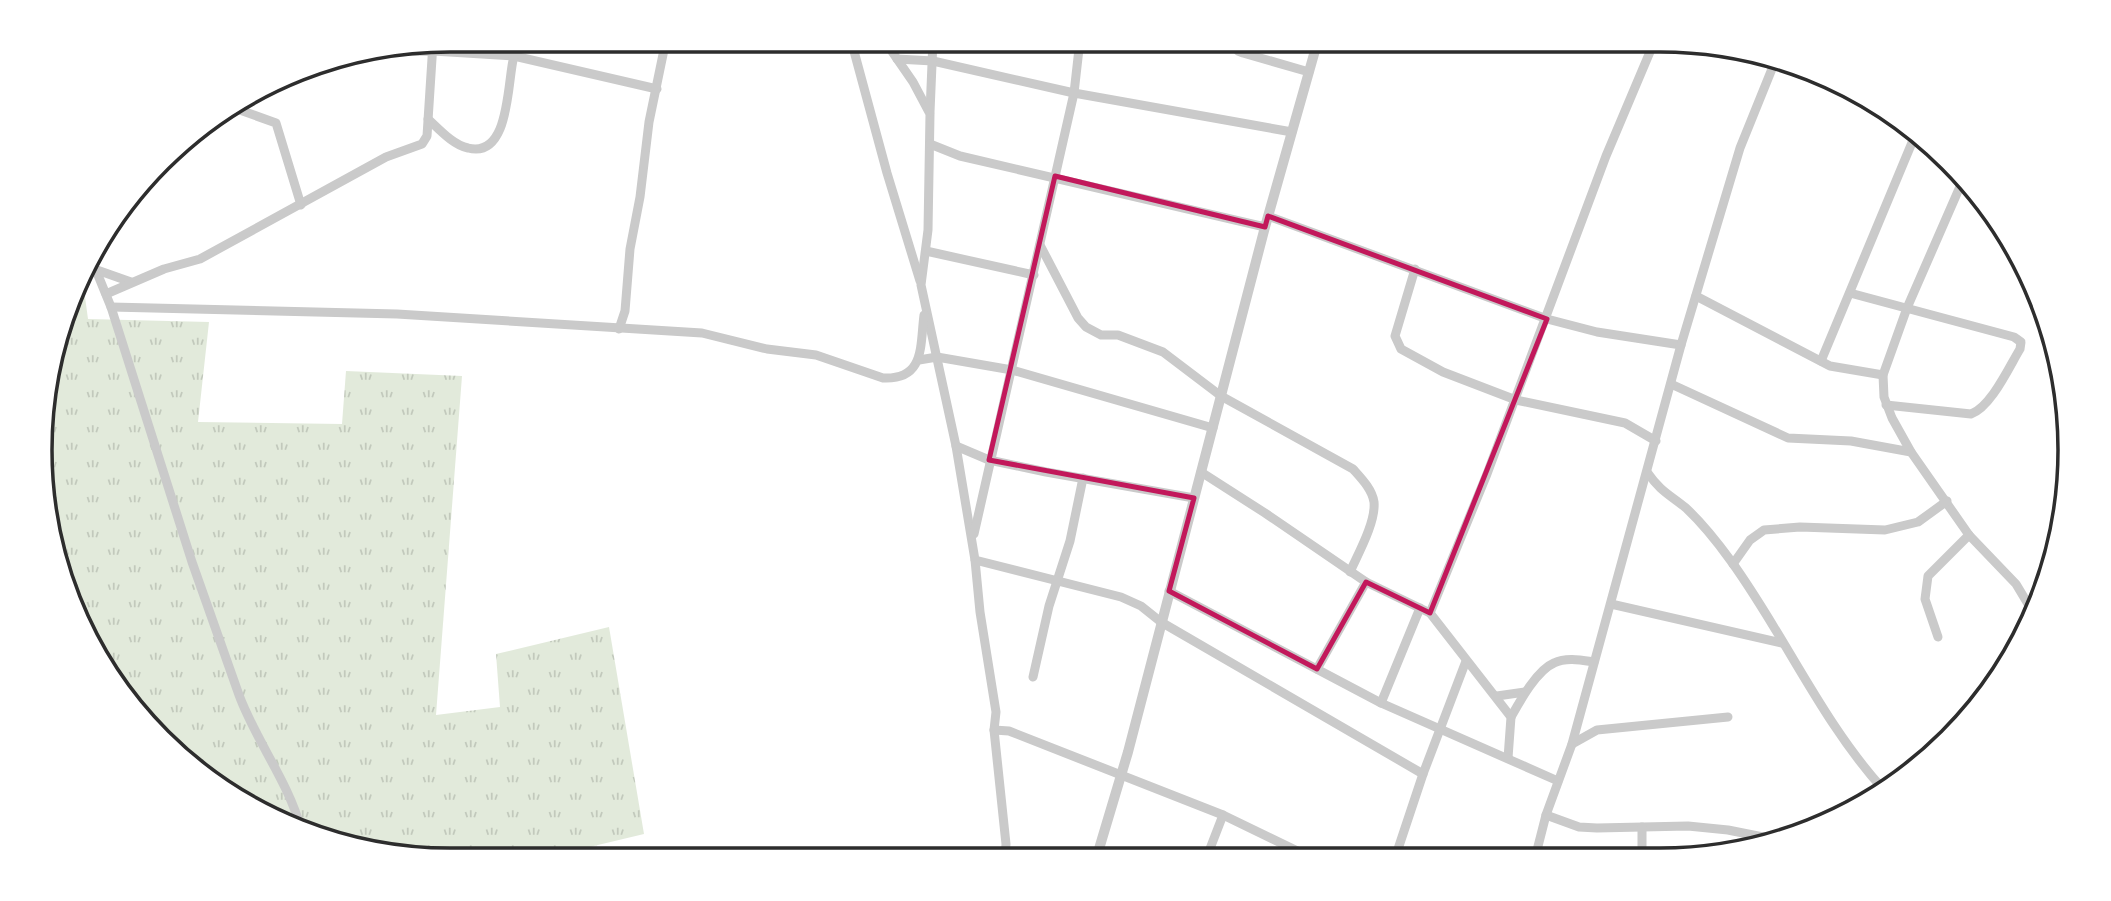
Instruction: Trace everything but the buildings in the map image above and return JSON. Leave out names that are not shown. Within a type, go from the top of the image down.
[{"type":"street","points":[[478,52],[514,56],[657,89]]},
{"type":"street","points":[[428,119],[454,142],[466,148],[479,149],[486,146],[497,135],[508,107],[516,52]]},
{"type":"street","points":[[619,329],[625,311],[630,249],[649,122],[664,52]]},
{"type":"street","points":[[854,52],[921,285],[956,446],[996,712],[994,730],[1006,848]]},
{"type":"street","points":[[892,52],[913,82],[930,114]]},
{"type":"street","points":[[921,285],[930,194],[933,52]]},
{"type":"street","points":[[972,540],[1041,245],[1074,93],[1079,52]]},
{"type":"street","points":[[1240,52],[1309,72]]},
{"type":"street","points":[[1099,848],[1266,221],[1315,52]]},
{"type":"street","points":[[1381,703],[1425,611],[1516,400],[1606,156],[1649,52]]},
{"type":"street","points":[[106,294],[131,282],[200,259],[386,157],[422,144],[428,119],[433,53]]},
{"type":"street","points":[[897,59],[933,61],[1074,93],[1292,132]]},
{"type":"street","points":[[1538,848],[1572,744],[1681,345],[1740,148],[1772,69]]},
{"type":"street","points":[[243,111],[276,123],[300,205]]},
{"type":"street","points":[[1821,361],[1912,142]]},
{"type":"street","points":[[930,145],[960,156],[1266,221],[1415,269],[1547,319],[1597,332],[1681,345]]},
{"type":"street","points":[[1960,188],[1907,307],[1883,375],[1886,405],[1911,452],[1969,535],[2016,584],[2028,604]]},
{"type":"street","points":[[1041,245],[1078,318],[1086,327],[1101,335],[1118,335],[1163,352],[1221,396],[1353,469],[1367,485],[1374,502],[1371,521],[1350,572]]},
{"type":"street","points":[[926,251],[1034,275]]},
{"type":"street","points":[[1415,269],[1395,336],[1397,345],[1443,372],[1516,400],[1625,423],[1656,441]]},
{"type":"street","points":[[97,271],[131,282]]},
{"type":"street","points":[[97,271],[111,307],[192,562],[239,695],[247,716],[290,797],[297,818]]},
{"type":"street","points":[[1850,293],[2014,337],[2021,346],[1990,398],[1978,412],[1971,414],[1886,405]]},
{"type":"street","points":[[1696,296],[1830,366],[1883,375]]},
{"type":"street","points":[[111,307],[397,314],[702,333],[767,349],[803,352],[894,378],[904,376],[919,360],[925,310]]},
{"type":"street","points":[[625,311],[636,330]]},
{"type":"street","points":[[919,360],[937,357],[1012,370],[1213,428]]},
{"type":"street","points":[[1671,384],[1788,438],[1851,441],[1911,452]]},
{"type":"street","points":[[956,446],[989,460],[1194,498]]},
{"type":"street","points":[[1201,472],[1366,582],[1425,611],[1497,696],[1511,717]]},
{"type":"street","points":[[1647,472],[1659,489],[1693,515],[1733,564],[1782,643],[1878,784]]},
{"type":"street","points":[[1033,677],[1049,606],[1070,541],[1083,478]]},
{"type":"street","points":[[1640,498],[1659,489]]},
{"type":"street","points":[[1733,564],[1750,540],[1764,530],[1800,527],[1885,530],[1918,522],[1947,501]]},
{"type":"street","points":[[1938,637],[1925,600],[1928,576],[1969,535]]},
{"type":"street","points":[[975,560],[1121,597],[1141,606],[1161,622],[1423,774]]},
{"type":"street","points":[[1317,669],[1366,582]]},
{"type":"street","points":[[1169,592],[1381,703],[1558,781]]},
{"type":"street","points":[[1611,604],[1782,643]]},
{"type":"street","points":[[1508,758],[1511,717],[1525,692],[1554,663],[1577,660],[1594,662]]},
{"type":"street","points":[[1398,848],[1466,661]]},
{"type":"street","points":[[1497,696],[1525,692]]},
{"type":"street","points":[[996,712],[1009,731]]},
{"type":"street","points":[[1572,744],[1597,730],[1728,717]]},
{"type":"street","points":[[994,730],[1009,731],[1223,815],[1286,848]]},
{"type":"street","points":[[1210,848],[1223,815]]},
{"type":"street","points":[[1546,816],[1579,827],[1688,826],[1759,836]]},
{"type":"street","points":[[1642,827],[1642,848]]},
{"type":"highlighted area","points":[[1055,176],[1265,227],[1268,216],[1547,319],[1430,613],[1366,582],[1317,669],[1169,591],[1194,498],[989,460]]},
{"type":"green space","points":[[85,294],[88,319],[209,322],[198,422],[342,424],[346,371],[462,376],[436,715],[500,707],[496,654],[609,627],[644,834],[585,848],[424,848],[373,841],[298,818],[251,795],[208,766],[169,732],[135,693],[106,650],[83,603],[60,528],[53,477],[53,424],[66,347]]}]
